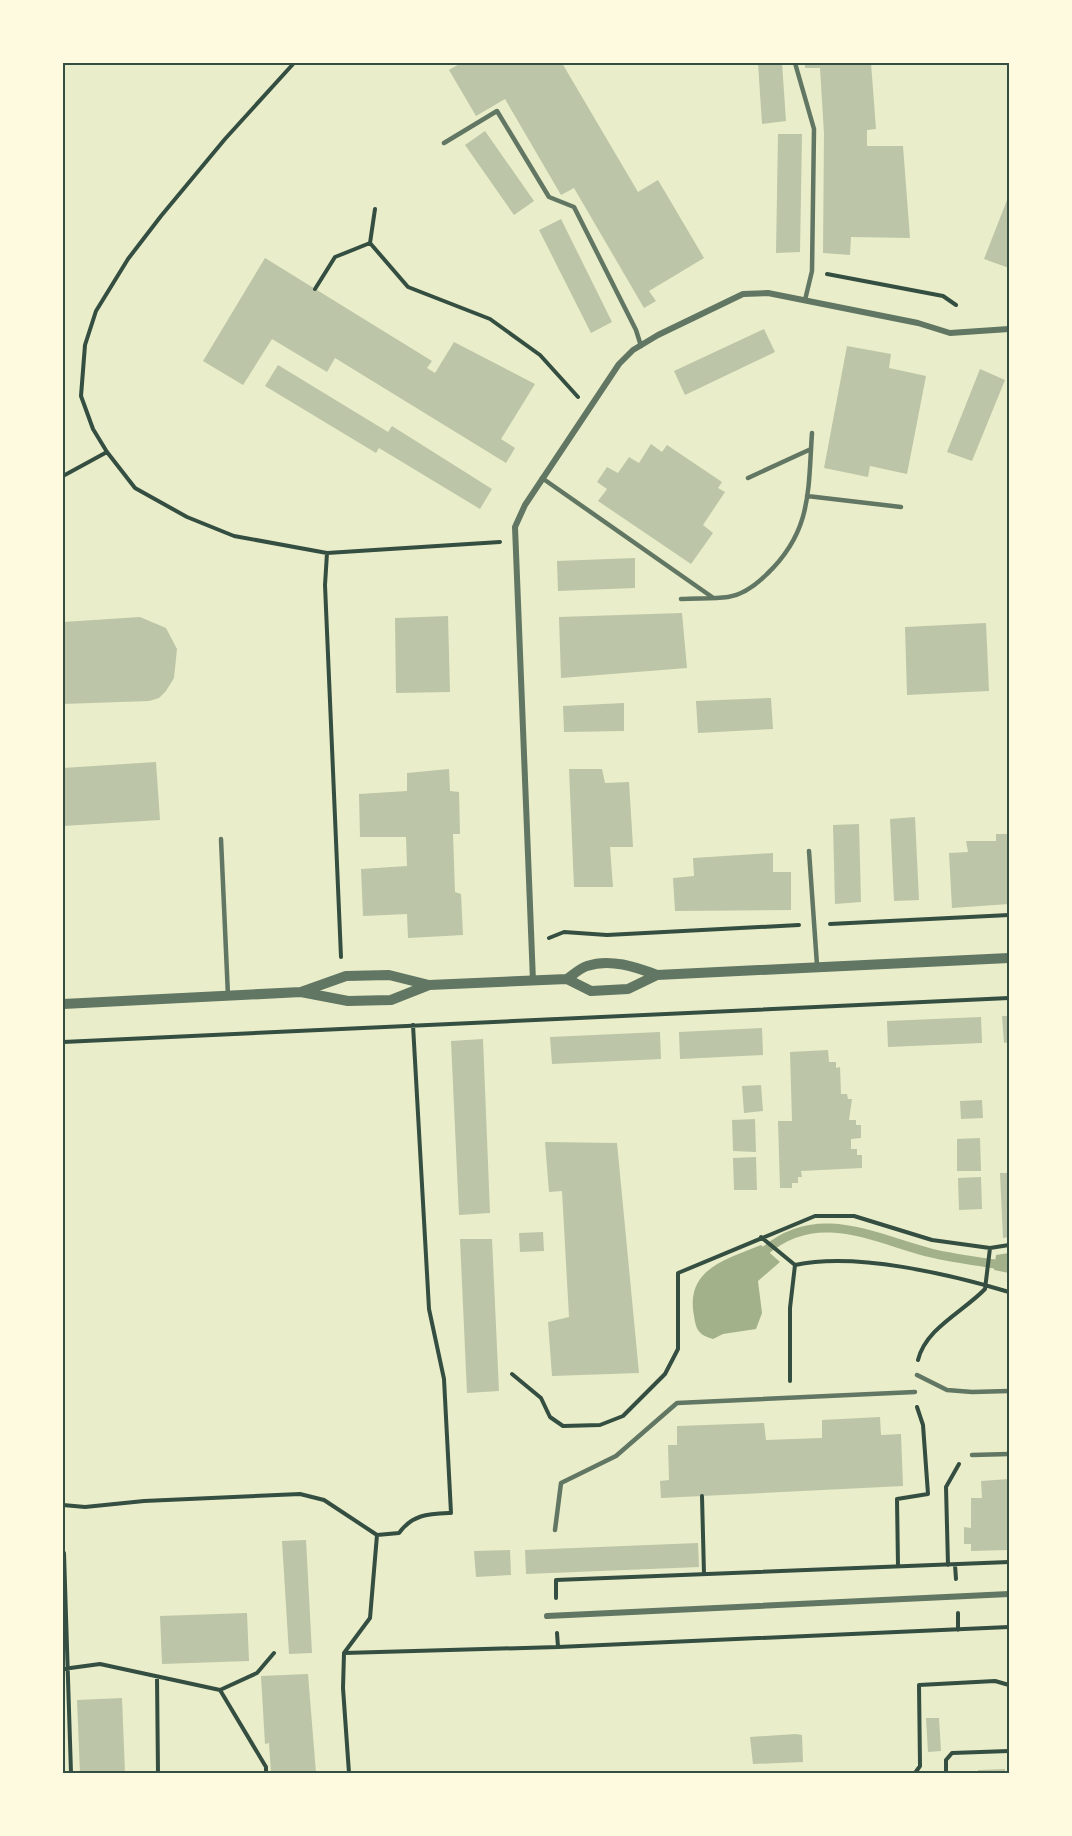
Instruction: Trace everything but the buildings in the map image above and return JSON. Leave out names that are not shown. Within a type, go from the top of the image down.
[{"type":"street","points":[[533,981],[515,527],[520,514],[542,478],[619,363],[641,346],[744,294],[768,293],[805,300],[918,322],[950,333],[1009,329]]},
{"type":"street","points":[[567,979],[591,991],[628,989],[657,975],[1009,958]]},
{"type":"street","points":[[301,992],[346,976],[389,975],[429,985],[533,981],[567,979],[587,966],[608,964],[628,964],[657,975]]},
{"type":"street","points":[[63,1004],[301,992],[348,1001],[391,1000],[429,985]]},
{"type":"street","points":[[547,1616],[1009,1594]]},
{"type":"lane","points":[[795,63],[814,129],[812,271],[805,300]]},
{"type":"lane","points":[[444,143],[497,111],[549,197],[574,207],[636,330],[641,346]]},
{"type":"lane","points":[[681,599],[729,597],[757,584],[781,561],[801,529],[807,496],[812,434]]},
{"type":"lane","points":[[748,478],[811,449]]},
{"type":"lane","points":[[542,478],[712,597]]},
{"type":"lane","points":[[807,496],[901,507]]},
{"type":"lane","points":[[221,839],[228,997]]},
{"type":"lane","points":[[809,851],[817,968]]},
{"type":"lane","points":[[917,1375],[947,1390],[1009,1391]]},
{"type":"lane","points":[[555,1530],[561,1483],[615,1456],[677,1403],[915,1392]]},
{"type":"lane","points":[[972,1455],[1009,1454]]},
{"type":"path","points":[[294,63],[225,139],[161,216],[128,259],[96,311],[85,345],[81,396],[93,429],[107,452],[135,488],[187,517],[259,543],[327,553],[515,541]]},
{"type":"path","points":[[375,209],[370,243],[408,287],[490,319],[540,355],[589,409]]},
{"type":"path","points":[[315,289],[335,257],[370,243]]},
{"type":"path","points":[[812,271],[943,296],[956,305]]},
{"type":"path","points":[[63,476],[107,452]]},
{"type":"path","points":[[327,553],[325,585],[341,963]]},
{"type":"path","points":[[531,941],[564,932],[607,935],[1009,915]]},
{"type":"path","points":[[63,1042],[1009,998]]},
{"type":"path","points":[[63,1505],[85,1507],[144,1501],[300,1494],[324,1500],[377,1535],[399,1533],[408,1522],[424,1514],[451,1513],[444,1379],[429,1309],[413,1025]]},
{"type":"path","points":[[512,1374],[542,1398],[550,1418],[564,1426],[600,1425],[623,1416],[665,1374],[678,1349],[678,1273],[815,1216],[854,1216],[932,1240],[990,1248],[1009,1245]]},
{"type":"path","points":[[761,1237],[780,1255],[795,1265],[820,1260],[842,1260],[907,1269],[1009,1292]]},
{"type":"path","points":[[987,1277],[990,1248]]},
{"type":"path","points":[[789,1363],[788,1348],[795,1265]]},
{"type":"path","points":[[948,1565],[946,1487],[956,1467],[972,1455]]},
{"type":"path","points":[[898,1566],[897,1499],[928,1494],[925,1469]]},
{"type":"path","points":[[702,1496],[704,1574]]},
{"type":"path","points":[[349,1773],[343,1688],[344,1653],[370,1618],[377,1535]]},
{"type":"path","points":[[64,1553],[65,1668],[71,1773]]},
{"type":"path","points":[[556,1580],[1009,1562]]},
{"type":"path","points":[[344,1653],[558,1647],[1009,1627]]},
{"type":"path","points":[[65,1668],[100,1664],[220,1690],[257,1673],[274,1653]]},
{"type":"path","points":[[158,1677],[158,1773]]},
{"type":"path","points":[[915,1773],[920,1767],[919,1685],[995,1681],[1009,1686]]},
{"type":"path","points":[[220,1690],[266,1767],[266,1773]]},
{"type":"path","points":[[946,1773],[946,1760],[952,1752],[1009,1751]]},
{"type":"shaded area","points":[[761,1245],[780,1262],[758,1281],[762,1313],[756,1329],[723,1334],[713,1339],[704,1336],[696,1325],[693,1300],[696,1287],[702,1277],[722,1262]]},
{"type":"shaded area","points":[[1009,1253],[1009,1273],[994,1270],[996,1255]]},
{"type":"waterway","points":[[766,1250],[786,1237],[806,1230],[827,1228],[868,1234],[939,1255],[995,1264]]}]
